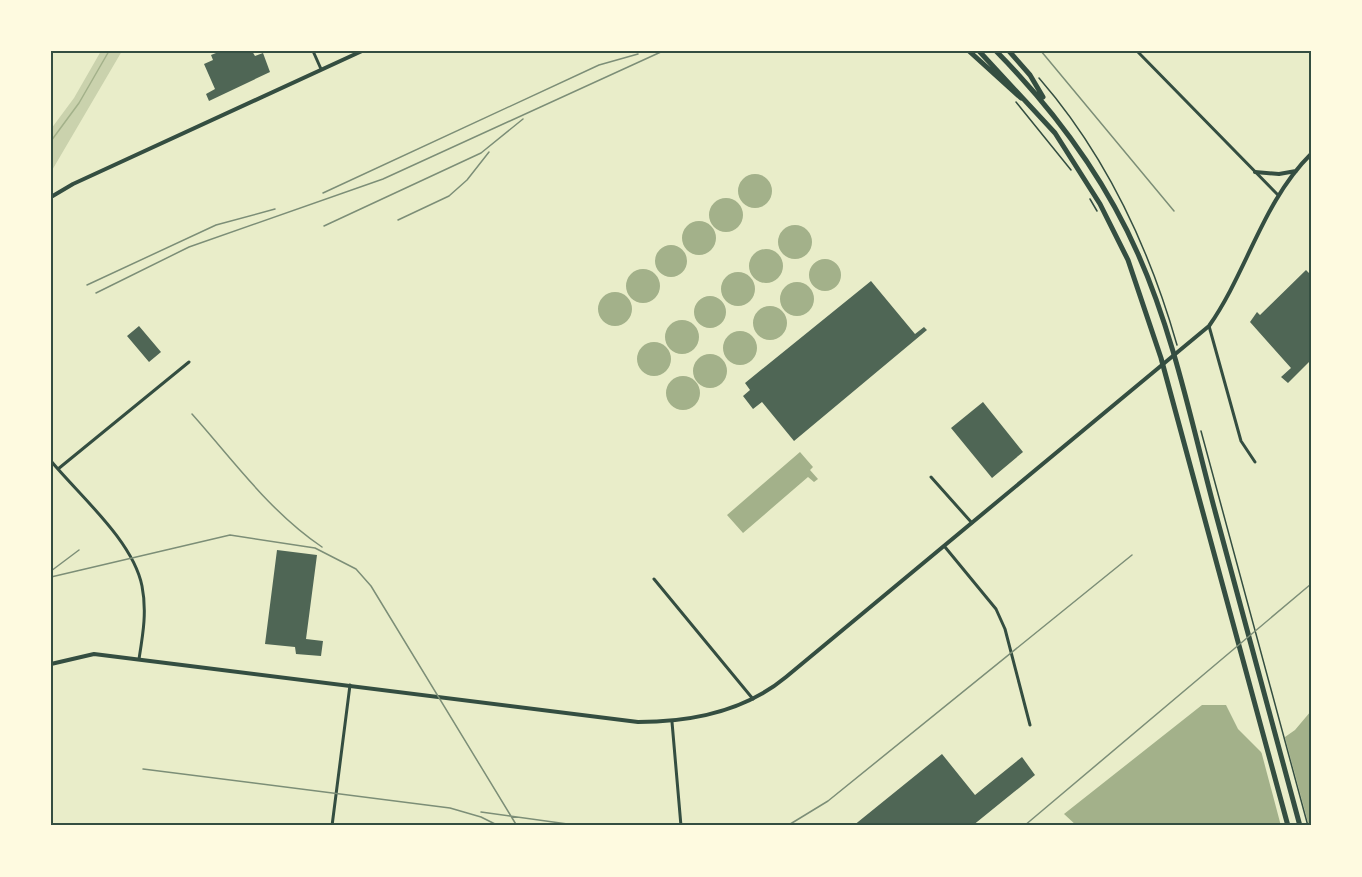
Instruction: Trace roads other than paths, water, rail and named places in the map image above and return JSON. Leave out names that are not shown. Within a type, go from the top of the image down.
[{"type":"highway","points":[[969,51],[1043,118]]},
{"type":"highway","points":[[979,51],[1043,118],[1100,204],[1128,260],[1161,358],[1288,826]]},
{"type":"highway","points":[[996,51],[1052,111]]},
{"type":"highway","points":[[1009,51],[1030,75],[1110,199],[1134,246],[1154,295],[1176,367],[1300,826]]},
{"type":"street","points":[[313,51],[321,69]]},
{"type":"street","points":[[51,197],[362,51]]},
{"type":"street","points":[[1137,51],[1278,195]]},
{"type":"street","points":[[51,664],[67,658],[94,654],[635,722],[672,722],[717,713],[753,699],[782,681],[1209,326],[1224,305],[1278,195],[1311,154]]},
{"type":"street","points":[[1255,172],[1279,174],[1296,171]]},
{"type":"street","points":[[1209,326],[1241,441],[1255,462]]},
{"type":"street","points":[[58,469],[189,362]]},
{"type":"street","points":[[51,461],[121,544],[136,571],[144,603],[145,621],[139,659]]},
{"type":"street","points":[[931,477],[973,524]]},
{"type":"street","points":[[945,547],[996,609],[1005,629],[1030,725]]},
{"type":"street","points":[[654,579],[753,699]]},
{"type":"street","points":[[332,826],[350,685]]},
{"type":"street","points":[[672,722],[681,826]]},
{"type":"waterway","points":[[51,141],[79,103],[109,51]]},
{"type":"railway","points":[[96,293],[189,247],[383,179],[663,51]]},
{"type":"railway","points":[[1041,51],[1174,211]]},
{"type":"railway","points":[[323,193],[599,65],[638,54]]},
{"type":"railway","points":[[324,226],[481,153],[523,119]]},
{"type":"railway","points":[[398,220],[449,196],[467,180],[489,152]]},
{"type":"railway","points":[[87,285],[216,225],[275,209]]},
{"type":"railway","points":[[192,414],[269,502],[322,547]]},
{"type":"railway","points":[[51,577],[230,535],[315,548],[356,569],[371,586],[517,826]]},
{"type":"railway","points":[[51,571],[79,550]]},
{"type":"railway","points":[[787,826],[828,801],[1132,555]]},
{"type":"railway","points":[[1024,826],[1311,584]]},
{"type":"railway","points":[[143,769],[450,808],[481,817],[499,826]]},
{"type":"railway","points":[[481,812],[582,826]]}]
